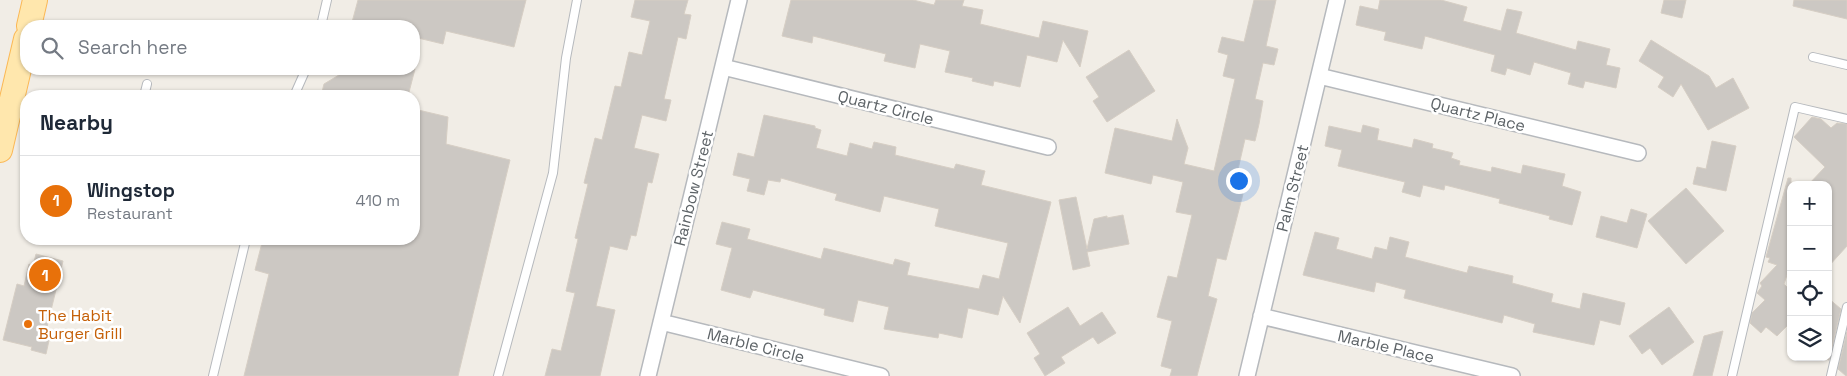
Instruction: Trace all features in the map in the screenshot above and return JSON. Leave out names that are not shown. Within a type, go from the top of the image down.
[{"type":"main road","points":[[30,20],[35,0]]},
{"type":"main road","points":[[0,150],[20,63]]},
{"type":"street","name":"Rainbow Street","points":[[648,376],[739,0]]},
{"type":"street","name":"Palm Street","points":[[1246,376],[1337,0]]},
{"type":"street","name":"Quartz Circle","points":[[723,67],[1048,147]]},
{"type":"street","name":"Quartz Place","points":[[1319,76],[1638,153]]},
{"type":"street","name":"Marble Place","points":[[1261,316],[1512,376]]},
{"type":"street","name":"Marble Circle","points":[[661,322],[881,376]]},
{"type":"lane","points":[[322,20],[327,0]]},
{"type":"lane","points":[[498,376],[553,173],[566,58],[577,0]]},
{"type":"lane","points":[[1814,57],[1847,65]]},
{"type":"lane","points":[[297,90],[303,75]]},
{"type":"lane","points":[[146,90],[147,84]]},
{"type":"lane","points":[[1732,376],[1795,107],[1847,119]]},
{"type":"lane","points":[[212,376],[245,245]]},
{"type":"lane","points":[[1831,376],[1847,307]]},
{"type":"building","points":[[358,0],[526,0],[514,47],[446,31],[443,44],[420,38],[420,20],[353,20]]},
{"type":"building","points":[[635,0],[688,0],[684,14],[691,15],[686,39],[678,37],[664,99],[671,100],[666,121],[642,115],[634,148],[659,154],[652,183],[648,182],[636,236],[631,235],[627,250],[610,246],[596,306],[615,310],[600,376],[545,376],[552,349],[561,351],[575,293],[566,291],[578,239],[575,238],[588,184],[584,183],[595,138],[602,140],[615,86],[621,87],[629,52],[642,55],[650,21],[631,17]]},
{"type":"building","points":[[791,0],[913,0],[934,5],[936,0],[964,0],[962,6],[983,10],[980,24],[1039,38],[1043,21],[1088,31],[1080,67],[1063,40],[1057,62],[1027,55],[1020,87],[994,81],[993,86],[972,81],[973,78],[945,72],[950,51],[920,44],[915,68],[884,61],[886,54],[813,36],[812,43],[782,36]]},
{"type":"building","points":[[1254,0],[1276,0],[1266,46],[1278,49],[1274,65],[1263,63],[1255,99],[1263,101],[1259,124],[1255,141],[1245,139],[1233,191],[1243,194],[1226,260],[1217,258],[1208,296],[1217,299],[1197,376],[1170,376],[1172,369],[1161,366],[1172,321],[1157,317],[1168,276],[1177,278],[1192,215],[1176,212],[1183,182],[1153,175],[1151,184],[1105,173],[1115,128],[1172,141],[1177,119],[1188,148],[1184,164],[1214,171],[1235,79],[1223,76],[1228,55],[1218,52],[1222,37],[1244,42]]},
{"type":"building","points":[[1380,0],[1441,0],[1467,7],[1463,21],[1501,31],[1507,9],[1522,12],[1516,33],[1576,50],[1578,41],[1610,49],[1606,65],[1620,68],[1616,88],[1585,81],[1583,88],[1568,84],[1571,73],[1534,62],[1530,75],[1507,68],[1505,75],[1491,71],[1495,55],[1425,36],[1422,49],[1384,40],[1386,32],[1356,25],[1360,6],[1378,10]]},
{"type":"building","points":[[1664,0],[1686,0],[1682,18],[1661,13]]},
{"type":"building","points":[[1794,0],[1847,0],[1847,19],[1793,6]]},
{"type":"building","points":[[1651,40],[1709,76],[1716,88],[1733,78],[1749,108],[1708,130],[1681,84],[1673,97],[1658,87],[1664,77],[1639,61]]},
{"type":"building","points":[[1129,50],[1155,91],[1107,122],[1093,101],[1099,97],[1086,77]]},
{"type":"building","points":[[339,75],[413,75],[410,90],[322,90],[324,84]]},
{"type":"building","points":[[420,110],[448,117],[446,144],[510,160],[458,376],[244,376],[269,274],[255,270],[261,245],[420,245]]},
{"type":"building","points":[[764,115],[815,126],[815,128],[821,130],[816,148],[847,156],[850,143],[872,149],[874,142],[896,147],[895,155],[954,169],[956,164],[985,171],[981,185],[1051,202],[1020,323],[1003,296],[998,315],[968,308],[962,338],[939,333],[938,338],[884,329],[889,307],[858,300],[853,322],[824,315],[825,309],[753,290],[750,298],[721,290],[732,248],[716,244],[722,222],[750,229],[747,239],[821,259],[824,248],[893,265],[895,259],[910,263],[907,275],[979,289],[983,275],[999,279],[1008,243],[935,226],[939,209],[884,196],[880,212],[835,200],[837,194],[781,178],[780,182],[768,180],[764,195],[747,191],[750,179],[733,175],[738,153],[754,157]]},
{"type":"building","points":[[1812,117],[1821,119],[1831,128],[1837,123],[1847,124],[1847,246],[1832,263],[1832,181],[1812,181],[1825,167],[1794,137]]},
{"type":"building","points":[[1363,125],[1379,129],[1377,140],[1412,148],[1414,139],[1433,144],[1432,148],[1453,153],[1451,158],[1460,161],[1459,165],[1491,172],[1492,167],[1521,174],[1523,165],[1565,174],[1562,186],[1581,192],[1572,225],[1549,219],[1550,216],[1499,203],[1500,199],[1445,185],[1444,190],[1423,185],[1420,197],[1402,192],[1405,182],[1338,166],[1342,150],[1325,146],[1329,126],[1361,133]]},
{"type":"building","points":[[1712,141],[1736,146],[1726,191],[1693,184],[1697,167],[1706,169]]},
{"type":"building","points":[[1787,182],[1787,275],[1784,284],[1787,287],[1787,326],[1777,336],[1766,327],[1761,333],[1750,323],[1752,313],[1765,300],[1757,293],[1762,286],[1760,283],[1777,265],[1768,262],[1770,258],[1766,257]]},
{"type":"building","points":[[1686,188],[1724,231],[1686,264],[1648,221]]},
{"type":"building","points":[[1076,197],[1087,249],[1094,219],[1107,216],[1107,218],[1123,215],[1129,244],[1087,252],[1090,266],[1073,270],[1059,200]]},
{"type":"building","points":[[1631,209],[1647,214],[1637,248],[1596,237],[1601,216],[1627,223]]},
{"type":"building","points":[[1315,232],[1339,238],[1336,249],[1372,259],[1375,247],[1387,250],[1390,237],[1409,242],[1405,257],[1467,273],[1469,266],[1513,276],[1512,283],[1553,294],[1551,302],[1580,309],[1583,293],[1625,303],[1620,325],[1600,320],[1594,345],[1533,332],[1535,324],[1504,315],[1502,323],[1404,298],[1406,290],[1376,282],[1374,292],[1303,275]]},
{"type":"building","points":[[36,254],[63,261],[45,335],[50,336],[46,354],[31,350],[32,347],[3,340],[17,284],[24,286],[29,264],[33,266]]},
{"type":"building","points":[[1832,301],[1841,309],[1832,347]]},
{"type":"building","points":[[1068,307],[1080,326],[1102,312],[1116,333],[1098,344],[1093,337],[1061,357],[1065,363],[1045,376],[1034,358],[1040,354],[1027,333]]},
{"type":"building","points":[[1669,307],[1694,342],[1662,365],[1650,348],[1642,354],[1629,336]]},
{"type":"building","points":[[1723,331],[1712,376],[1693,376],[1704,336]]},
{"type":"building","points":[[1847,332],[1847,376],[1846,376],[1838,369]]},
{"type":"place","name":"Wingstop","points":[[45,275]]},
{"type":"place","name":"The Habit Burger Grill","points":[[28,324]]}]
